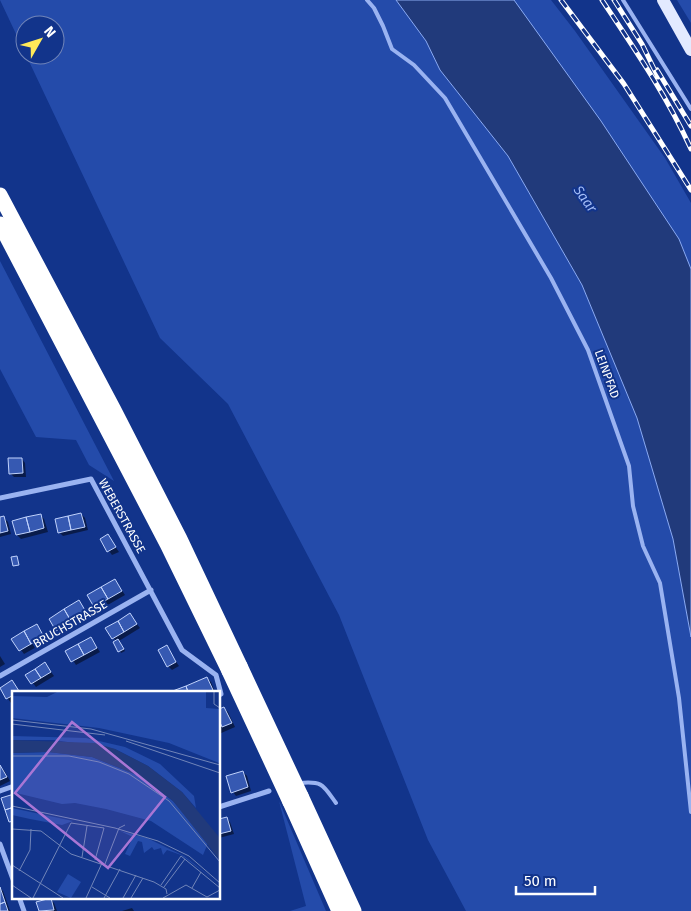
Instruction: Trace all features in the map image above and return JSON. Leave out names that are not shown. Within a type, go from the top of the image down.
[{"type":"highway","points":[[0,195],[180,539],[234,668],[296,799],[354,911]]},
{"type":"highway","points":[[0,224],[234,668]]},
{"type":"highway","points":[[296,799],[339,911]]},
{"type":"main road","points":[[663,0],[691,50]]},
{"type":"street","name":"WEBERSTRASSE","points":[[0,498],[91,479],[151,590]]},
{"type":"street","name":"BRUCHSTRASSE","points":[[0,676],[151,590]]},
{"type":"street","points":[[151,590],[182,650],[216,674],[219,691]]},
{"type":"street","points":[[0,791],[12,787]]},
{"type":"street","points":[[220,807],[269,791]]},
{"type":"street","points":[[0,844],[2,855],[12,874]]},
{"type":"street","points":[[19,898],[24,911]]},
{"type":"lane","name":"LEINPFAD","points":[[367,0],[374,8],[392,49],[414,65],[446,98],[551,278],[588,350],[629,466],[633,506],[643,546],[660,583],[679,698],[691,812]]},
{"type":"lane","points":[[623,0],[691,109]]},
{"type":"lane","points":[[256,714],[290,784]]},
{"type":"lane","points":[[269,791],[290,784],[313,782],[324,785],[336,803]]},
{"type":"shaded area","points":[[0,0],[396,0],[399,2],[426,41],[440,70],[508,156],[582,285],[637,418],[673,539],[691,637],[691,911],[466,911],[428,840],[339,615],[228,404],[160,338],[31,65],[65,65],[65,15],[15,15],[15,32]]},
{"type":"shaded area","points":[[514,0],[551,0],[665,158],[691,203],[691,269],[679,239]]},
{"type":"shaded area","points":[[677,0],[691,0],[691,23]]},
{"type":"shaded area","points":[[0,261],[114,481],[89,465],[76,440],[36,437],[0,369]]},
{"type":"shaded area","points":[[279,801],[326,911],[290,911],[306,906]]},
{"type":"water","name":"Saar","points":[[396,0],[514,0],[601,121],[679,239],[691,269],[691,637],[673,539],[637,418],[582,285],[508,156],[440,70],[426,41]]},
{"type":"building","points":[[8,458],[22,458],[23,473],[9,474]]},
{"type":"building","points":[[81,513],[85,527],[71,530],[68,516]]},
{"type":"building","points":[[41,514],[44,528],[30,532],[26,517]]},
{"type":"building","points":[[4,516],[8,531],[0,533],[0,517]]},
{"type":"building","points":[[68,516],[71,530],[58,533],[55,519]]},
{"type":"building","points":[[26,517],[30,532],[16,535],[12,521]]},
{"type":"building","points":[[108,534],[116,547],[107,552],[100,539]]},
{"type":"building","points":[[17,556],[19,565],[13,566],[11,557]]},
{"type":"building","points":[[115,579],[122,591],[108,599],[101,587]]},
{"type":"building","points":[[101,587],[108,599],[94,607],[87,595]]},
{"type":"building","points":[[79,600],[86,612],[71,621],[64,609]]},
{"type":"building","points":[[64,609],[71,621],[56,631],[49,619]]},
{"type":"building","points":[[130,613],[137,624],[124,632],[118,621]]},
{"type":"building","points":[[118,621],[124,632],[112,639],[105,628]]},
{"type":"building","points":[[37,624],[44,637],[31,644],[24,631]]},
{"type":"building","points":[[24,631],[31,644],[19,651],[11,639]]},
{"type":"building","points":[[91,637],[97,648],[84,655],[78,644]]},
{"type":"building","points":[[118,639],[124,649],[118,652],[113,642]]},
{"type":"building","points":[[78,644],[84,655],[71,662],[65,651]]},
{"type":"building","points":[[167,645],[176,662],[167,667],[158,650]]},
{"type":"building","points":[[45,662],[51,672],[41,678],[35,669]]},
{"type":"building","points":[[35,669],[41,678],[31,684],[25,675]]},
{"type":"building","points":[[207,677],[213,690],[188,691],[186,686]]},
{"type":"building","points":[[12,680],[19,691],[12,691],[12,696],[6,699],[0,688]]},
{"type":"building","points":[[186,686],[188,691],[173,691]]},
{"type":"building","points":[[224,707],[232,723],[222,727],[220,709]]},
{"type":"building","points":[[0,765],[7,777],[0,780]]},
{"type":"building","points":[[243,771],[248,787],[231,793],[226,776]]},
{"type":"building","points":[[12,795],[12,808],[5,810],[1,798]]},
{"type":"building","points":[[12,808],[12,821],[9,822],[5,810]]},
{"type":"building","points":[[227,817],[231,831],[220,834],[220,819]]},
{"type":"building","points":[[0,887],[5,902],[0,904]]},
{"type":"building","points":[[51,898],[54,910],[39,911],[36,902]]},
{"type":"building","points":[[5,902],[8,911],[0,911],[0,904]]},
{"type":"railway","points":[[561,0],[624,84],[691,190]]},
{"type":"railway","points":[[602,0],[661,91],[691,149]]},
{"type":"railway","points":[[614,0],[642,44],[658,77]]},
{"type":"railway","points":[[657,70],[691,126]]}]
